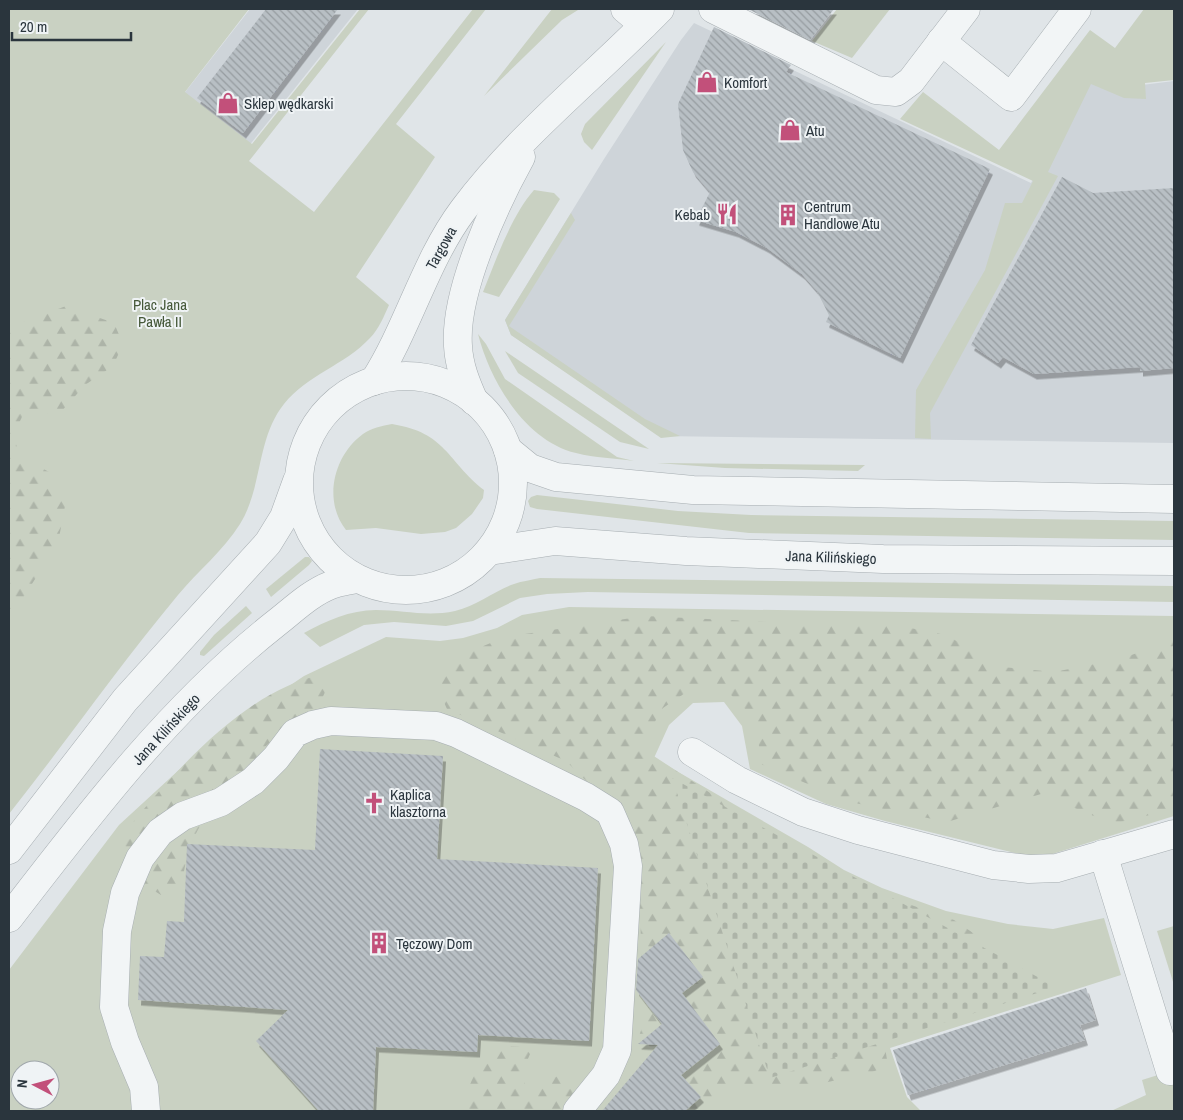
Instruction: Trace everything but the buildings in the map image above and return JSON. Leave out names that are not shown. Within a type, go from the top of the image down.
[{"type":"street","points":[[712,9],[876,90],[896,92],[910,82],[966,9]]},
{"type":"street","points":[[941,41],[1011,97],[1077,9]]},
{"type":"street","name":"Targowa","points":[[374,381],[391,354],[405,326],[439,248],[462,211],[489,177],[534,132],[643,14]]},
{"type":"street","name":"Targowa","points":[[474,401],[462,373],[458,344],[461,311],[473,264],[488,224],[507,182],[534,132]]},
{"type":"street","points":[[9,850],[125,700],[268,543],[284,517],[310,435],[336,401],[354,389],[374,381],[392,377],[427,378],[459,390],[474,401],[496,426],[508,450],[512,467],[511,503],[499,536],[489,551],[474,566],[457,578],[438,586],[396,591],[376,587],[356,579],[336,565],[325,553],[307,525],[300,502],[298,477]]},
{"type":"street","points":[[508,450],[530,468],[556,477],[684,489],[1174,499]]},
{"type":"street","name":"Jana Kilińskiego","points":[[489,551],[555,541],[686,551],[883,559],[1174,561]]},
{"type":"street","name":"Jana Kilińskiego","points":[[9,918],[89,814],[170,721],[211,680],[253,641],[301,603],[330,585],[356,579]]},
{"type":"street","points":[[146,1111],[144,1087],[125,1042],[114,1007],[117,931],[125,893],[140,858],[160,832],[183,816],[221,802],[253,781],[276,758],[295,733],[331,720],[436,726],[586,797],[610,812],[624,844],[628,866],[617,1050],[606,1075],[577,1111]]},
{"type":"street","points":[[692,752],[737,780],[803,812],[858,830],[993,865],[1029,869],[1057,868],[1174,834]]},
{"type":"street","points":[[1103,854],[1170,1071]]},
{"type":"shaded area","points":[[250,9],[358,9],[229,171],[165,118]]},
{"type":"shaded area","points":[[694,23],[1031,183],[1088,73],[1142,85],[1174,81],[1174,443],[661,436],[511,335],[505,320],[604,159]]},
{"type":"green space","name":"Plac Jana Pawła II","points":[[9,9],[249,9],[185,92],[252,144],[360,9],[369,9],[249,161],[314,212],[473,9],[486,9],[396,124],[435,157],[356,277],[389,305],[379,327],[349,356],[304,385],[284,404],[269,432],[253,495],[234,534],[185,586],[156,622],[9,814]]},
{"type":"green space","points":[[552,9],[578,10],[562,20],[484,96]]},
{"type":"green space","points":[[837,9],[890,9],[852,58],[812,41]]},
{"type":"green space","points":[[1144,9],[1174,9],[1174,80],[1145,83],[1146,99],[1124,98],[1091,84],[1048,172],[1058,176],[930,413],[931,439],[915,438],[916,390],[985,270],[1005,203],[1022,203],[1033,181],[900,119],[923,92],[999,150],[1090,30],[1115,48]]},
{"type":"green space","points":[[666,42],[592,150],[584,142],[581,134],[585,124]]},
{"type":"green space","points":[[534,190],[554,193],[560,199],[499,297],[483,292],[511,225]]},
{"type":"green space","points":[[571,213],[575,220],[509,326],[645,419],[680,436],[661,438],[511,335],[505,320]]},
{"type":"green space","points":[[66,306],[114,323],[123,344],[113,366],[85,385],[60,413],[23,415],[13,435],[20,456],[49,472],[66,501],[58,543],[9,620],[9,331],[18,324]]},
{"type":"green space","points":[[478,334],[486,344],[505,379],[617,457],[634,461],[576,453],[558,446],[541,436],[512,407],[491,371]]},
{"type":"green space","points":[[505,351],[649,449],[620,442],[518,373]]},
{"type":"green space","points":[[392,424],[410,428],[435,441],[484,490],[483,498],[472,514],[456,528],[445,532],[421,534],[376,528],[346,530],[339,518],[333,493],[338,466],[344,454],[363,434],[381,426]]},
{"type":"green space","points":[[657,463],[865,465],[858,471],[725,468]]},
{"type":"green space","points":[[537,495],[678,511],[751,515],[1174,521],[1174,540],[749,533],[530,507],[528,501],[531,497]]},
{"type":"green space","points":[[305,557],[309,557],[312,561],[309,565],[271,597],[266,589]]},
{"type":"green space","points":[[540,578],[1174,586],[1174,602],[588,592],[547,594],[520,598],[473,621],[446,626],[394,622],[364,625],[320,647],[304,633],[338,617],[366,610],[425,613],[455,611],[471,606],[514,584]]},
{"type":"green space","points":[[246,606],[252,613],[204,656],[200,655],[200,652],[214,635]]},
{"type":"green space","points":[[569,607],[1174,616],[1174,816],[1046,856],[1023,855],[885,821],[826,804],[750,769],[742,726],[724,702],[693,703],[669,725],[654,758],[808,847],[844,870],[882,888],[946,911],[1008,924],[1053,929],[1104,918],[1121,975],[890,1048],[907,1097],[921,1111],[9,1111],[9,970],[119,825],[218,734],[304,676],[386,637],[440,641],[463,638],[497,628],[522,615]]},
{"type":"green space","points":[[645,616],[768,622],[879,622],[946,635],[1002,667],[1054,672],[1120,659],[1174,640],[1174,809],[1113,824],[1041,794],[947,822],[850,802],[761,764],[756,720],[728,692],[697,685],[663,708],[640,747],[854,885],[954,920],[979,937],[970,969],[884,1041],[888,1066],[872,1072],[806,1087],[719,1084],[711,1111],[662,1111],[651,1091],[655,1052],[639,1036],[649,1009],[642,972],[640,911],[625,819],[566,761],[447,709],[434,680],[445,662],[505,637]]},
{"type":"green space","points":[[322,675],[328,684],[317,705],[263,749],[243,777],[215,805],[199,828],[190,849],[184,871],[181,894],[161,895],[127,874],[121,837],[185,763],[237,717],[265,698],[293,684]]},
{"type":"green space","points":[[672,778],[1056,987],[770,1078]]},
{"type":"green space","points":[[1174,926],[1174,985],[1157,931]]},
{"type":"green space","points":[[495,1045],[525,1047],[530,1054],[522,1073],[526,1088],[552,1077],[571,1075],[579,1084],[572,1102],[564,1111],[460,1111],[478,1067]]},
{"type":"green space","points":[[1174,1070],[1174,1111],[1111,1111],[1146,1095],[1142,1080]]},
{"type":"place","name":"Komfort","points":[[707,82]]},
{"type":"place","name":"Sklep wędkarski","points":[[228,103]]},
{"type":"place","name":"Atu","points":[[790,130]]},
{"type":"place","name":"Kebab","points":[[727,214]]},
{"type":"place","name":"Centrum Handlowe Atu","points":[[788,215]]},
{"type":"place","name":"Kaplica klasztorna","points":[[374,803]]},
{"type":"place","name":"Tęczowy Dom","points":[[379,943]]}]
